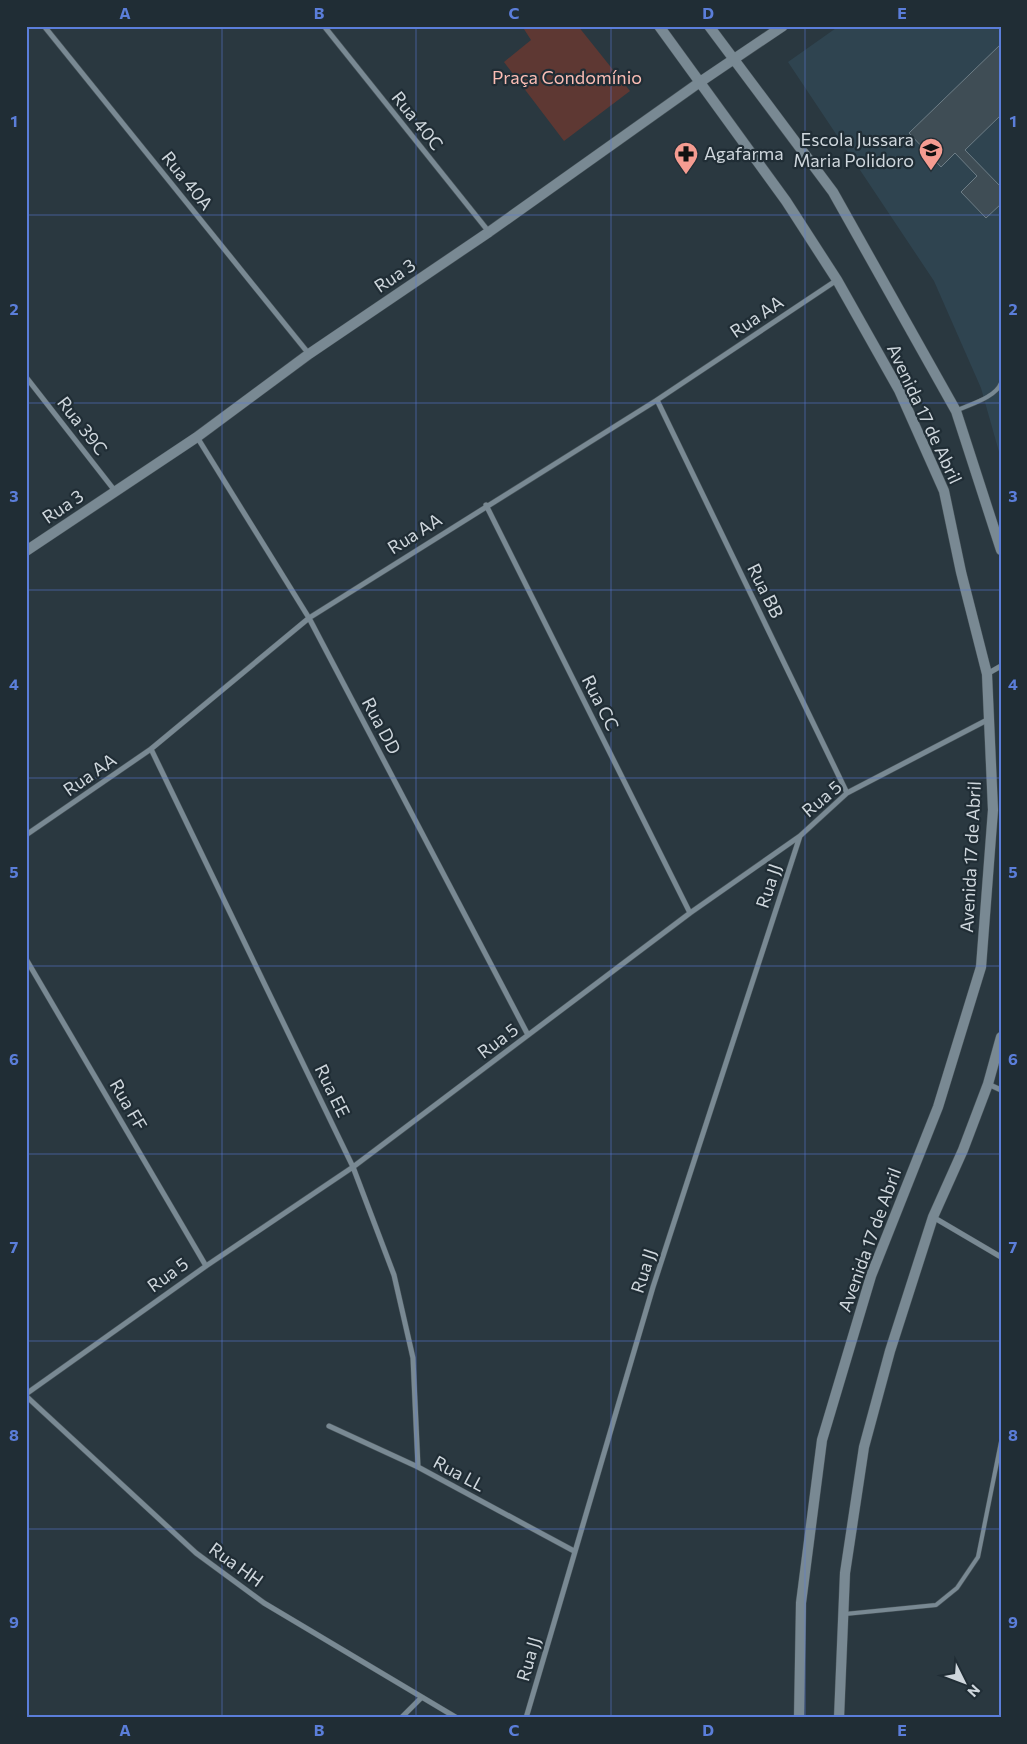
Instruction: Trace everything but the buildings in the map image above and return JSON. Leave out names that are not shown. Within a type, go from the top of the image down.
[{"type":"main road","name":"Avenida 17 de Abril","points":[[659,26],[786,201],[837,280],[899,390],[944,491],[961,572],[987,674],[993,810],[982,966],[938,1107],[871,1276],[822,1440],[801,1603],[799,1718]]},
{"type":"main road","name":"Avenida 17 de Abril","points":[[708,26],[732,61],[833,192],[956,411],[1001,550]]},
{"type":"main road","name":"Rua 3","points":[[26,552],[197,437],[309,354],[489,232],[700,82],[783,26]]},
{"type":"main road","points":[[839,1718],[845,1574],[864,1447],[890,1351],[933,1217],[988,1084],[1001,1037]]},
{"type":"street","name":"Rua 40A","points":[[44,26],[309,354]]},
{"type":"street","name":"Rua 40C","points":[[324,26],[489,232]]},
{"type":"street","name":"Rua AA","points":[[26,836],[151,749],[309,618],[486,505],[657,400],[837,280]]},
{"type":"street","name":"Rua 39C","points":[[26,377],[115,491]]},
{"type":"street","name":"Rua BB","points":[[657,400],[847,793]]},
{"type":"street","name":"Rua DD","points":[[197,437],[309,618],[528,1035]]},
{"type":"street","name":"Rua CC","points":[[486,505],[690,913]]},
{"type":"street","points":[[987,674],[1001,666]]},
{"type":"street","name":"Rua 5","points":[[26,1395],[206,1266],[353,1167],[690,913],[800,836],[847,793],[990,718]]},
{"type":"street","name":"Rua EE","points":[[151,749],[353,1167],[394,1275],[413,1358],[418,1467]]},
{"type":"street","name":"Rua JJ","points":[[526,1718],[653,1287],[800,836]]},
{"type":"street","name":"Rua FF","points":[[26,959],[206,1266]]},
{"type":"street","points":[[988,1084],[1001,1090]]},
{"type":"street","points":[[933,1217],[1001,1257]]},
{"type":"street","name":"Rua HH","points":[[26,1395],[196,1553],[264,1603],[457,1718]]},
{"type":"street","name":"Rua LL","points":[[329,1426],[418,1467],[574,1551]]},
{"type":"street","points":[[401,1718],[421,1698]]},
{"type":"lane","points":[[956,411],[981,400],[999,388],[1001,383]]},
{"type":"lane","points":[[843,1615],[936,1605],[957,1588],[978,1557],[1001,1442]]},
{"type":"shaded area","name":"Escola Jussara Maria Polidoro","points":[[839,26],[1001,26],[1001,459],[981,388],[934,281],[788,62]]},
{"type":"green space","name":"Praça Condomínio","points":[[522,26],[578,26],[630,91],[564,141],[504,62],[531,40]]},
{"type":"place","name":"Escola Jussara Maria Polidoro","points":[[931,171]]},
{"type":"place","name":"Agafarma","points":[[686,175]]}]
